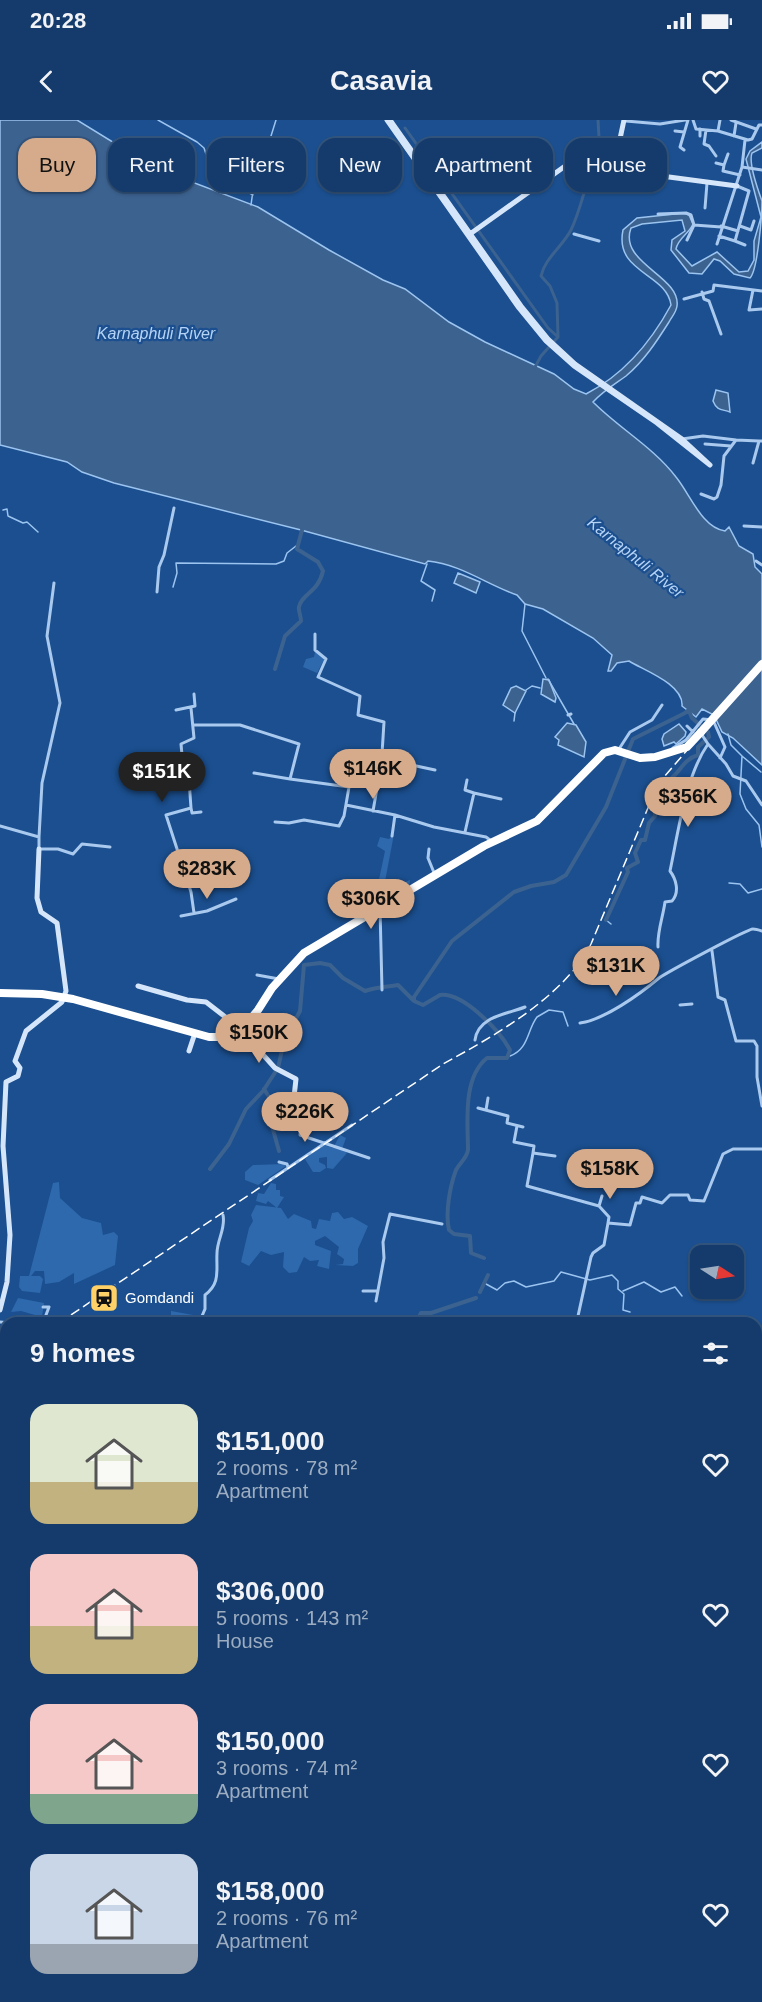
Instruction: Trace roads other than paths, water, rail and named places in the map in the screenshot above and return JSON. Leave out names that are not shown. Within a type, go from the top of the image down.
[{"type":"highway","points":[[0,993],[64,998],[195,1033],[220,1037],[239,1031],[258,1010],[277,979],[304,953],[491,842],[544,815],[600,756],[610,751],[620,751],[630,755],[652,757],[687,747],[701,735],[762,663]]},
{"type":"main road","points":[[388,120],[472,233],[547,340]]},
{"type":"main road","points":[[388,120],[519,308],[547,340],[598,382],[612,391],[682,439],[710,465],[612,391]]},
{"type":"main road","points":[[621,138],[626,120]]},
{"type":"main road","points":[[622,138],[626,120]]},
{"type":"main road","points":[[472,233],[565,166]]},
{"type":"main road","points":[[667,176],[737,186]]},
{"type":"main road","points":[[0,1310],[2,1289],[9,1265],[10,1235],[3,1146],[6,1082],[18,1076],[20,1068],[15,1062],[26,1031],[64,998],[66,981],[57,923],[41,912],[37,898],[39,849]]},
{"type":"main road","points":[[138,986],[187,1000],[206,1002],[239,1031],[275,1068],[296,1079],[294,1097],[303,1100]]},
{"type":"main road","points":[[189,1051],[195,1033]]},
{"type":"street","points":[[626,120],[660,124],[687,120],[680,148],[684,150]]},
{"type":"street","points":[[693,120],[696,129],[718,131],[746,140],[752,139],[756,129],[762,125]]},
{"type":"street","points":[[718,131],[720,120]]},
{"type":"street","points":[[731,120],[756,129]]},
{"type":"street","points":[[743,125],[744,120]]},
{"type":"street","points":[[734,136],[736,123]]},
{"type":"street","points":[[700,129],[700,136]]},
{"type":"street","points":[[706,130],[704,144],[709,146],[716,156]]},
{"type":"street","points":[[675,131],[684,132]]},
{"type":"street","points":[[717,244],[721,227],[744,167],[746,140]]},
{"type":"street","points":[[728,154],[723,171],[740,175]]},
{"type":"street","points":[[716,163],[724,165]]},
{"type":"street","points":[[744,167],[762,170]]},
{"type":"street","points":[[705,208],[707,181]]},
{"type":"street","points":[[735,241],[748,190],[737,186]]},
{"type":"street","points":[[658,214],[686,213],[692,217],[694,225],[687,240]]},
{"type":"street","points":[[740,226],[751,230],[754,221]]},
{"type":"street","points":[[694,225],[738,231]]},
{"type":"street","points":[[574,234],[599,241]]},
{"type":"street","points":[[719,236],[745,245]]},
{"type":"street","points":[[684,299],[702,292],[713,291],[714,285],[762,291]]},
{"type":"street","points":[[753,290],[748,310],[762,309]]},
{"type":"street","points":[[702,292],[704,299],[709,301],[721,334]]},
{"type":"street","points":[[682,439],[702,436],[761,441],[753,463]]},
{"type":"street","points":[[701,494],[714,499],[717,497],[721,485],[724,456],[736,440]]},
{"type":"street","points":[[705,444],[731,446]]},
{"type":"street","points":[[157,592],[155,586],[174,508]]},
{"type":"street","points":[[744,526],[762,527]]},
{"type":"street","points":[[756,561],[762,565]]},
{"type":"street","points":[[54,582],[47,636],[60,703],[42,783],[39,849],[58,849],[73,854]]},
{"type":"street","points":[[315,634],[315,650],[326,659],[318,677],[360,696],[358,715],[384,722],[382,754],[390,759],[388,771]]},
{"type":"street","points":[[177,710],[195,705],[194,694]]},
{"type":"street","points":[[620,751],[630,732],[652,720],[662,705]]},
{"type":"street","points":[[190,708],[194,739],[181,744],[184,777],[189,780],[192,813],[201,812]]},
{"type":"street","points":[[658,947],[658,932],[662,927],[665,902],[675,897],[676,879],[670,871],[680,817],[700,760],[700,722],[704,718],[713,720],[725,749],[720,758]]},
{"type":"street","points":[[193,725],[240,725],[298,743],[290,779]]},
{"type":"street","points":[[687,726],[701,735],[733,776],[741,779],[762,805]]},
{"type":"street","points":[[373,811],[380,771],[396,772],[407,764],[435,770]]},
{"type":"street","points":[[254,773],[349,787],[339,826],[304,820],[289,824],[275,822]]},
{"type":"street","points":[[467,780],[465,790],[501,799]]},
{"type":"street","points":[[465,832],[474,794]]},
{"type":"street","points":[[346,805],[416,820],[424,825],[486,837],[491,842]]},
{"type":"street","points":[[191,808],[166,815],[191,892],[194,913]]},
{"type":"street","points":[[392,837],[396,815]]},
{"type":"street","points":[[0,826],[39,837]]},
{"type":"street","points":[[73,860],[73,854],[82,844],[110,848]]},
{"type":"street","points":[[429,849],[428,858],[435,875]]},
{"type":"street","points":[[360,893],[380,897],[388,902]]},
{"type":"street","points":[[181,916],[207,911],[236,899]]},
{"type":"street","points":[[380,907],[382,990]]},
{"type":"street","points":[[580,1023],[590,1022],[627,1003],[660,977],[712,951],[729,939],[752,929],[762,931]]},
{"type":"street","points":[[712,951],[718,997],[725,1000],[735,1040],[754,1041],[757,1046],[757,1080],[762,1104]]},
{"type":"street","points":[[257,975],[277,979],[261,998]]},
{"type":"street","points":[[680,1005],[692,1004]]},
{"type":"street","points":[[475,1040],[477,1032],[498,1015],[525,1006]]},
{"type":"street","points":[[486,1110],[489,1098]]},
{"type":"street","points":[[303,1100],[299,1134],[369,1158]]},
{"type":"street","points":[[478,1108],[508,1116],[507,1123],[523,1127]]},
{"type":"street","points":[[270,1180],[352,1125]]},
{"type":"street","points":[[517,1126],[514,1142],[533,1146],[527,1186],[599,1206],[609,1217],[605,1244],[593,1252],[591,1257],[576,1317]]},
{"type":"street","points":[[608,1223],[630,1225],[636,1203],[640,1203],[642,1197],[662,1203],[670,1195],[687,1194],[690,1200],[704,1201],[723,1154],[733,1149],[762,1149]]},
{"type":"street","points":[[533,1153],[555,1156]]},
{"type":"street","points":[[279,1162],[287,1164],[288,1167]]},
{"type":"street","points":[[599,1206],[602,1196]]},
{"type":"street","points":[[376,1301],[384,1258],[383,1242],[390,1214],[442,1224]]},
{"type":"street","points":[[202,1317],[205,1310],[205,1295],[213,1289],[217,1278],[217,1254],[224,1221],[223,1215]]},
{"type":"street","points":[[0,1265],[9,1265]]},
{"type":"street","points":[[363,1291],[377,1291]]},
{"type":"street","points":[[43,1307],[49,1307],[45,1317]]},
{"type":"water","name":"Karnaphuli River","points":[[0,120],[77,120],[108,139],[108,192],[195,192],[195,183],[207,188],[207,192],[218,192],[258,207],[329,250],[383,280],[405,289],[449,322],[485,342],[554,374],[574,389],[586,394],[612,377],[635,356],[671,305],[661,286],[633,264],[626,255],[622,244],[623,230],[637,218],[684,213],[689,215],[693,224],[676,249],[692,266],[717,252],[739,272],[748,271],[754,260],[754,241],[761,218],[757,253],[750,278],[734,274],[720,261],[714,259],[702,274],[689,273],[671,250],[672,240],[685,231],[682,220],[642,224],[631,228],[629,240],[633,251],[670,286],[676,295],[677,306],[660,336],[639,364],[593,402],[667,466],[710,524],[725,531],[729,527],[739,546],[753,554],[755,567],[762,574],[762,765],[733,738],[722,732],[714,715],[702,709],[696,717],[682,706],[681,698],[670,684],[629,661],[617,663],[611,671],[608,671],[612,655],[593,638],[543,609],[525,604],[517,595],[463,570],[428,561],[425,564],[114,483],[82,472],[67,462],[0,445]]},
{"type":"water","name":"Karnaphuli River","points":[[762,142],[762,148],[752,153],[751,163],[762,201],[761,217],[746,159],[750,151]]},
{"type":"water","points":[[716,390],[728,393],[730,412],[716,407],[713,401]]},
{"type":"water","points":[[458,573],[480,582],[476,593],[454,583]]},
{"type":"water","points":[[543,679],[549,680],[556,698],[555,702],[541,694]]},
{"type":"water","points":[[516,686],[526,691],[515,713],[503,705],[511,688]]},
{"type":"water","points":[[567,723],[576,725],[586,742],[584,757],[558,745],[559,740],[555,737]]},
{"type":"water","points":[[679,724],[686,732],[685,736],[676,744],[674,742],[664,746],[662,739],[664,734]]},
{"type":"waterway","points":[[158,120],[197,142],[204,148],[209,163],[218,175],[253,195]]},
{"type":"waterway","points":[[251,205],[255,176],[260,171],[276,120]]},
{"type":"waterway","points":[[558,337],[557,303],[550,286],[541,276],[546,264],[571,230],[594,163],[600,155],[598,120]]},
{"type":"waterway","points":[[405,128],[548,328],[558,337],[541,356],[534,369]]},
{"type":"waterway","points":[[3,510],[7,509],[8,516],[23,523],[27,522],[38,532]]},
{"type":"waterway","points":[[275,669],[285,636],[301,621],[299,608],[301,602],[318,584],[323,571],[318,562],[297,549],[302,530]]},
{"type":"waterway","points":[[173,587],[177,573],[176,563],[276,564],[284,561],[287,553],[296,546]]},
{"type":"waterway","points":[[427,564],[421,581],[435,590],[432,601]]},
{"type":"waterway","points":[[525,604],[522,631],[546,678]]},
{"type":"waterway","points":[[548,679],[574,724]]},
{"type":"waterway","points":[[526,690],[532,686],[540,688]]},
{"type":"waterway","points":[[484,1258],[471,1253],[470,1236],[454,1234],[449,1230],[449,1200],[456,1170],[468,1150],[467,1115],[473,1077],[487,1058],[507,1058],[510,1050],[490,1023],[470,1006],[449,996],[440,995],[423,1005],[414,1001],[414,997],[452,941],[514,892],[554,882],[566,875],[606,807],[633,739],[691,708]]},
{"type":"waterway","points":[[606,920],[628,872],[627,868],[638,862],[635,853],[641,840],[645,840],[649,823],[655,816],[654,807],[659,804],[664,783],[692,757],[698,755],[698,747],[709,737],[708,732],[692,718],[689,711]]},
{"type":"waterway","points":[[514,721],[515,713]]},
{"type":"waterway","points":[[728,734],[731,745],[742,756],[740,794],[746,809],[759,825],[762,847]]},
{"type":"waterway","points":[[742,756],[761,772]]},
{"type":"waterway","points":[[729,883],[740,884],[748,893],[762,889]]},
{"type":"waterway","points":[[606,920],[611,924]]},
{"type":"waterway","points":[[210,1169],[229,1144],[246,1109],[263,1091],[278,1068],[284,1041],[300,1011],[304,965],[320,963],[330,965],[343,978],[365,991],[398,985],[413,1000]]},
{"type":"waterway","points":[[510,1056],[521,1049],[537,1017],[549,1010],[563,1012],[568,1026]]},
{"type":"waterway","points":[[264,1089],[273,1103],[275,1116],[272,1126],[279,1151]]},
{"type":"waterway","points":[[486,1284],[497,1290],[505,1283],[514,1281],[526,1287],[554,1281],[561,1272],[590,1280],[612,1275],[618,1281],[618,1289],[624,1294],[623,1310],[630,1312]]},
{"type":"waterway","points":[[480,1292],[488,1275]]},
{"type":"waterway","points":[[623,1291],[644,1282],[661,1292],[675,1287],[682,1296]]},
{"type":"waterway","points":[[419,1317],[421,1313],[431,1313],[476,1298]]},
{"type":"railway","points":[[68,1317],[443,1064],[505,1028],[546,998],[564,981],[591,944],[658,784],[762,663]]},
{"type":"place","name":"Gomdandi","points":[[104,1298]]}]
